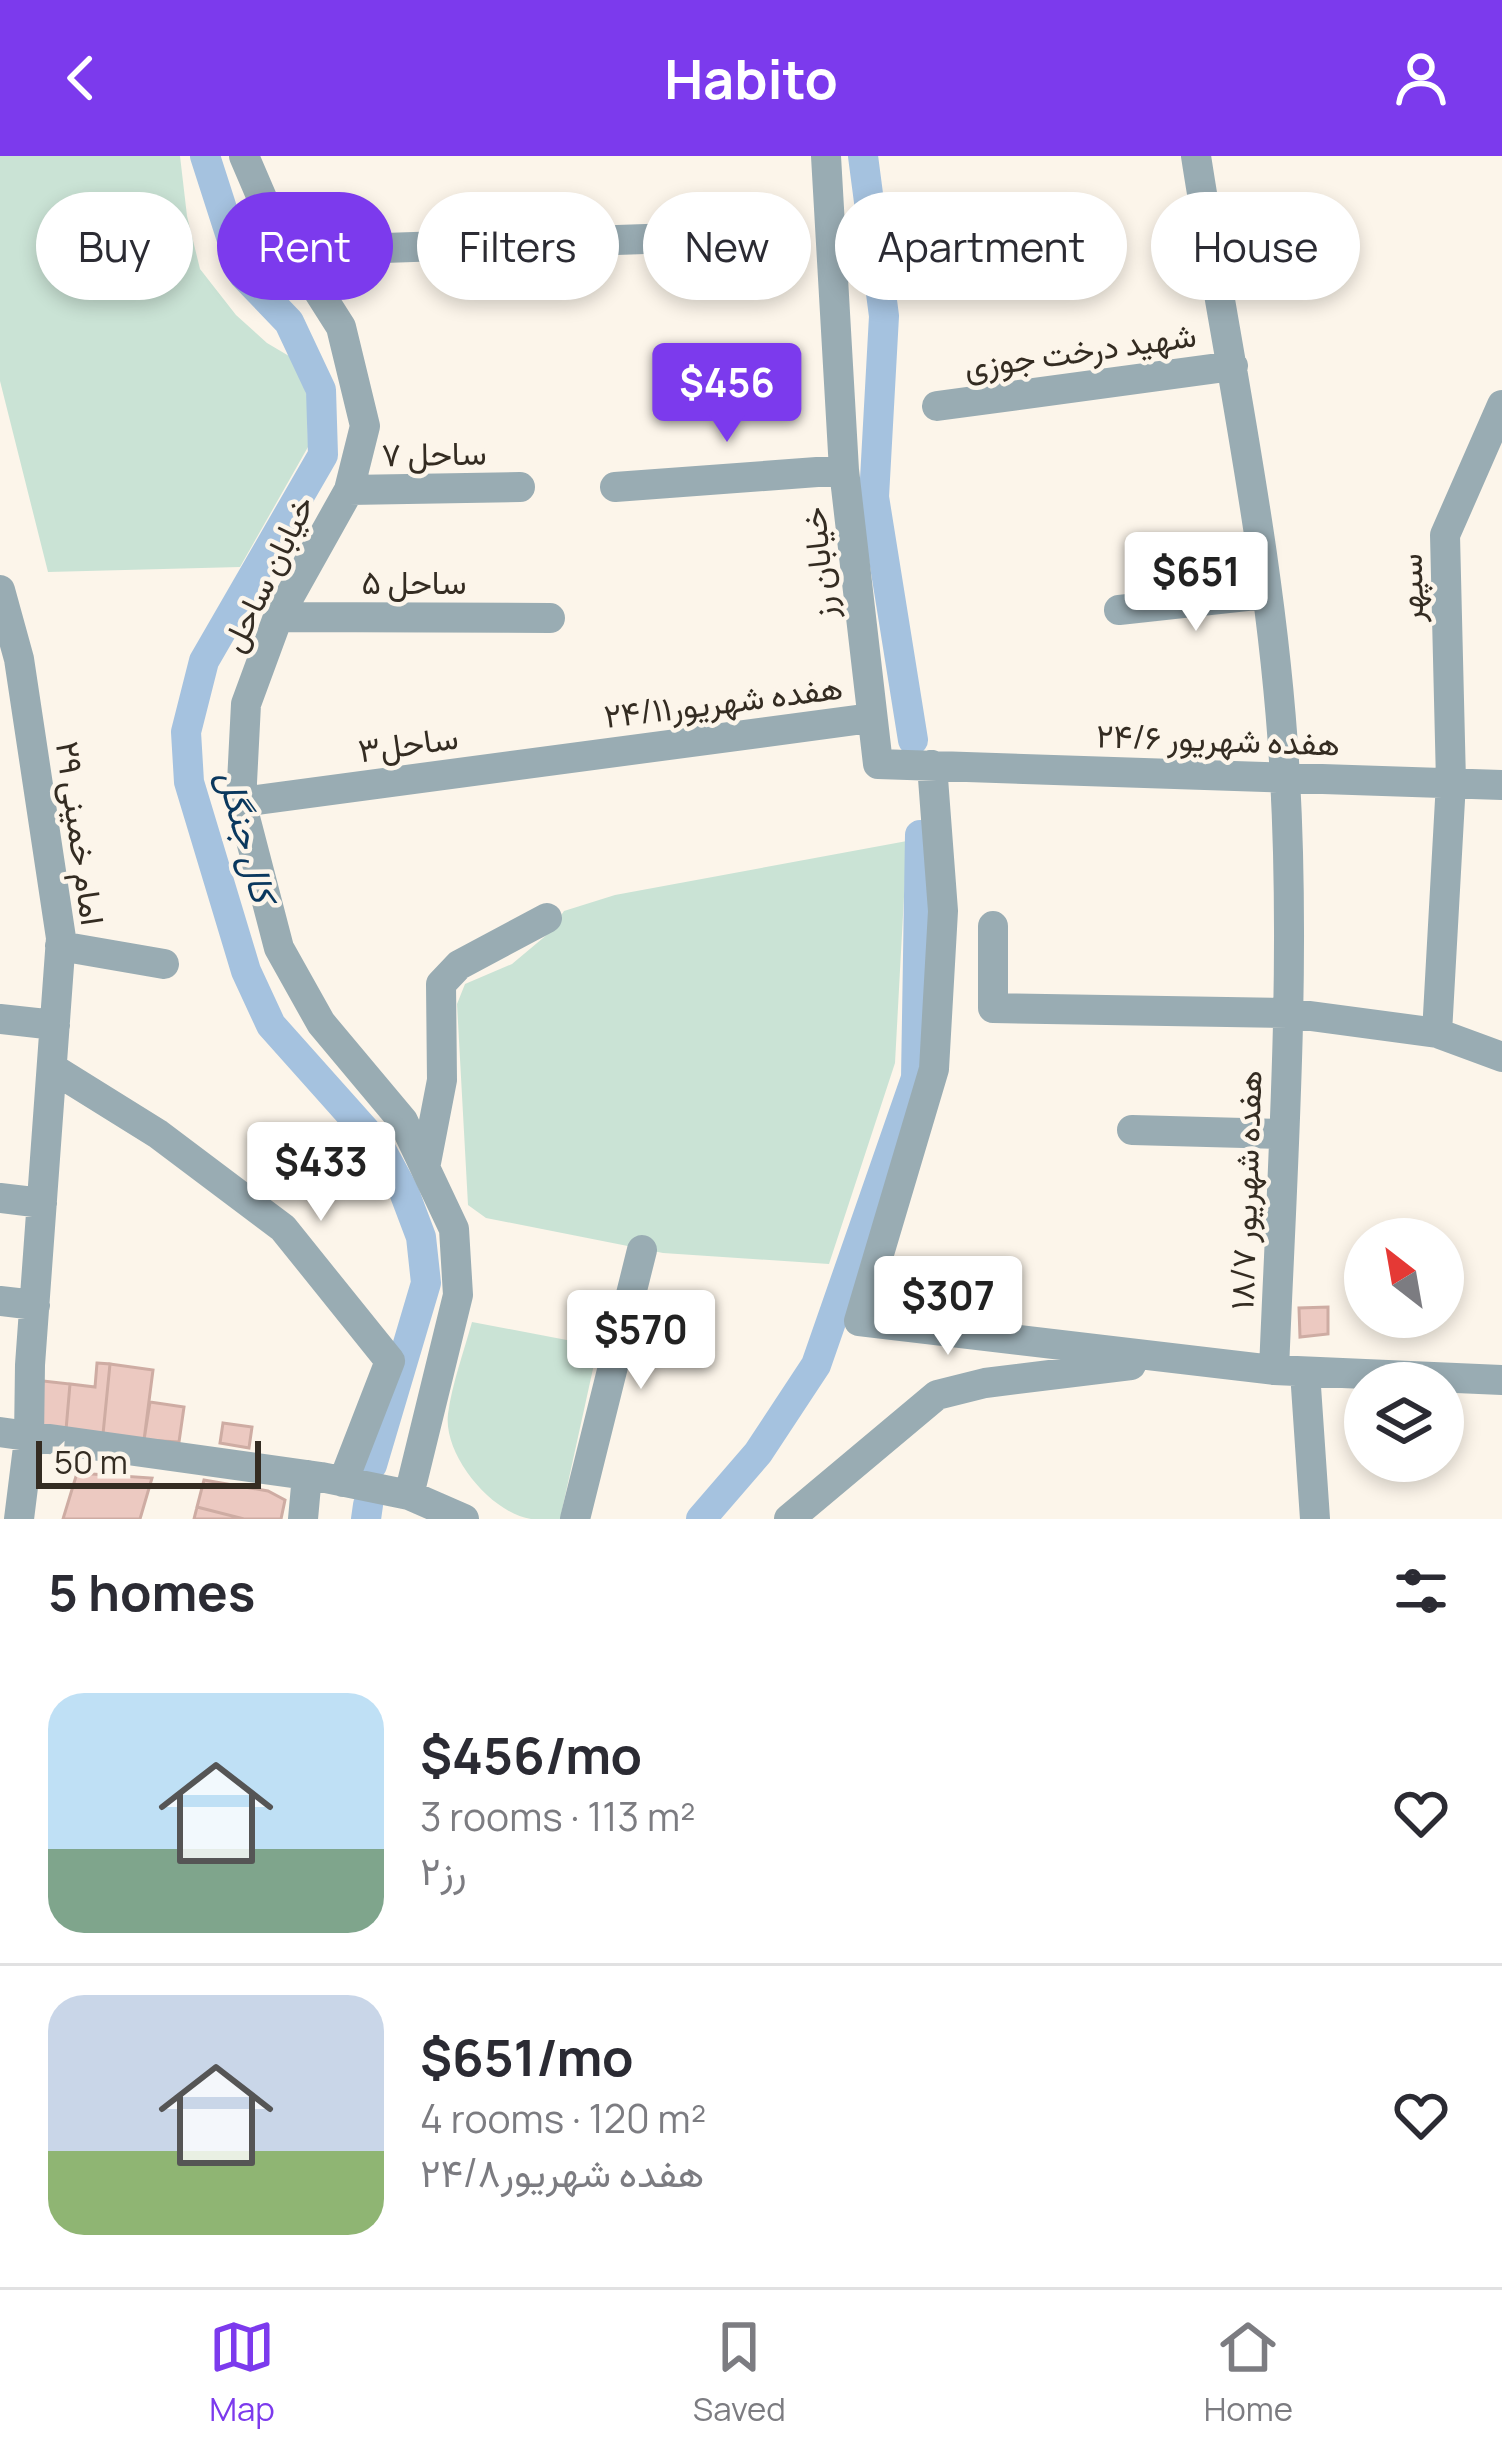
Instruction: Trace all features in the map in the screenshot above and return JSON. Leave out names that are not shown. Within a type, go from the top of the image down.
[{"type":"street","name":"خیابان ساحل","points":[[244,156],[259,192]]},
{"type":"street","name":"خیابان رز","points":[[826,156],[844,470],[878,764],[932,765]]},
{"type":"street","name":"هفده شهریور ۱۸/۷","points":[[1196,156],[1233,366],[1285,777],[1288,1013],[1284,1134],[1290,1371],[1315,1519]]},
{"type":"street","points":[[393,247],[643,239]]},
{"type":"street","name":"خیابان ساحل","points":[[325,300],[341,327],[364,426],[349,490],[278,616],[246,704],[241,802],[279,948],[321,1023],[403,1121],[454,1229],[458,1295],[409,1495]]},
{"type":"street","name":"شهید درخت جوزی","points":[[937,406],[1233,366]]},
{"type":"street","name":"سپهر","points":[[1438,1033],[1451,782],[1445,535],[1502,405]]},
{"type":"street","points":[[615,487],[844,470]]},
{"type":"street","name":"ساحل ۷","points":[[349,490],[520,488]]},
{"type":"street","name":"امام خمینی ۲۹","points":[[0,590],[19,659],[60,946],[34,1305],[15,1436],[19,1519]]},
{"type":"street","points":[[1119,610],[1265,594]]},
{"type":"street","name":"ساحل ۵","points":[[278,616],[550,618]]},
{"type":"street","name":"هفده شهریور۲۴/۱۱","points":[[585,756],[871,718]]},
{"type":"street","name":"ساحل۳","points":[[241,802],[585,756]]},
{"type":"street","points":[[932,765],[943,911],[934,1069],[859,1321],[1290,1371],[1502,1380]]},
{"type":"street","name":"هفده شهریور ۲۴/۶","points":[[932,765],[1502,785]]},
{"type":"street","points":[[425,1168],[442,1080],[441,984],[459,965],[547,918]]},
{"type":"street","points":[[993,926],[993,1008],[1288,1013],[1438,1033],[1502,1057]]},
{"type":"street","points":[[60,946],[164,964]]},
{"type":"street","points":[[0,1019],[55,1025]]},
{"type":"street","points":[[52,1068],[158,1134],[283,1228],[390,1361],[344,1482]]},
{"type":"street","points":[[1132,1130],[1284,1134]]},
{"type":"street","points":[[0,1198],[42,1203]]},
{"type":"street","points":[[575,1519],[642,1250]]},
{"type":"street","points":[[0,1301],[34,1305]]},
{"type":"street","points":[[789,1519],[937,1395],[985,1383],[1178,1359]]},
{"type":"street","points":[[15,1436],[307,1475],[409,1495],[464,1519]]},
{"type":"street","points":[[303,1519],[307,1475]]},
{"type":"green space","points":[[0,156],[180,156],[184,192],[36,192],[36,300],[193,300],[193,240],[200,269],[217,291],[217,300],[224,300],[267,343],[294,359],[307,396],[308,447],[240,567],[48,572],[0,381]]},
{"type":"green space","points":[[907,841],[895,1063],[829,1264],[663,1253],[486,1218],[468,1205],[457,1004],[465,984],[512,964],[549,933],[564,911],[615,895]]},
{"type":"green space","points":[[472,1322],[598,1346],[560,1519],[531,1519],[500,1506],[473,1480],[453,1447],[448,1414]]},
{"type":"building","points":[[1328,1307],[1328,1334],[1300,1337],[1299,1308]]},
{"type":"building","points":[[97,1363],[110,1364],[103,1434],[66,1430],[70,1384],[95,1387]]},
{"type":"building","points":[[110,1364],[153,1370],[144,1440],[103,1434]]},
{"type":"building","points":[[43,1381],[70,1384],[66,1430],[39,1427]]},
{"type":"building","points":[[150,1402],[184,1407],[179,1442],[144,1440]]},
{"type":"building","points":[[223,1423],[252,1427],[249,1448],[220,1443]]},
{"type":"building","points":[[77,1473],[152,1478],[140,1519],[63,1519]]},
{"type":"building","points":[[204,1480],[268,1491],[285,1500],[281,1519],[244,1519],[197,1507]]},
{"type":"building","points":[[197,1507],[244,1519],[194,1519]]},
{"type":"waterway","name":"کال جنگل","points":[[205,156],[243,274],[289,322],[321,390],[323,455],[204,661],[186,732],[189,782],[246,971],[271,1025],[379,1146],[421,1237],[426,1283],[372,1465]]},
{"type":"waterway","name":"کال جنگل","points":[[863,156],[884,316],[874,497],[913,740]]},
{"type":"waterway","name":"کال جنگل","points":[[701,1519],[758,1453],[816,1365],[916,1078],[920,835]]},
{"type":"waterway","name":"کال جنگل","points":[[366,1519],[368,1505]]}]
